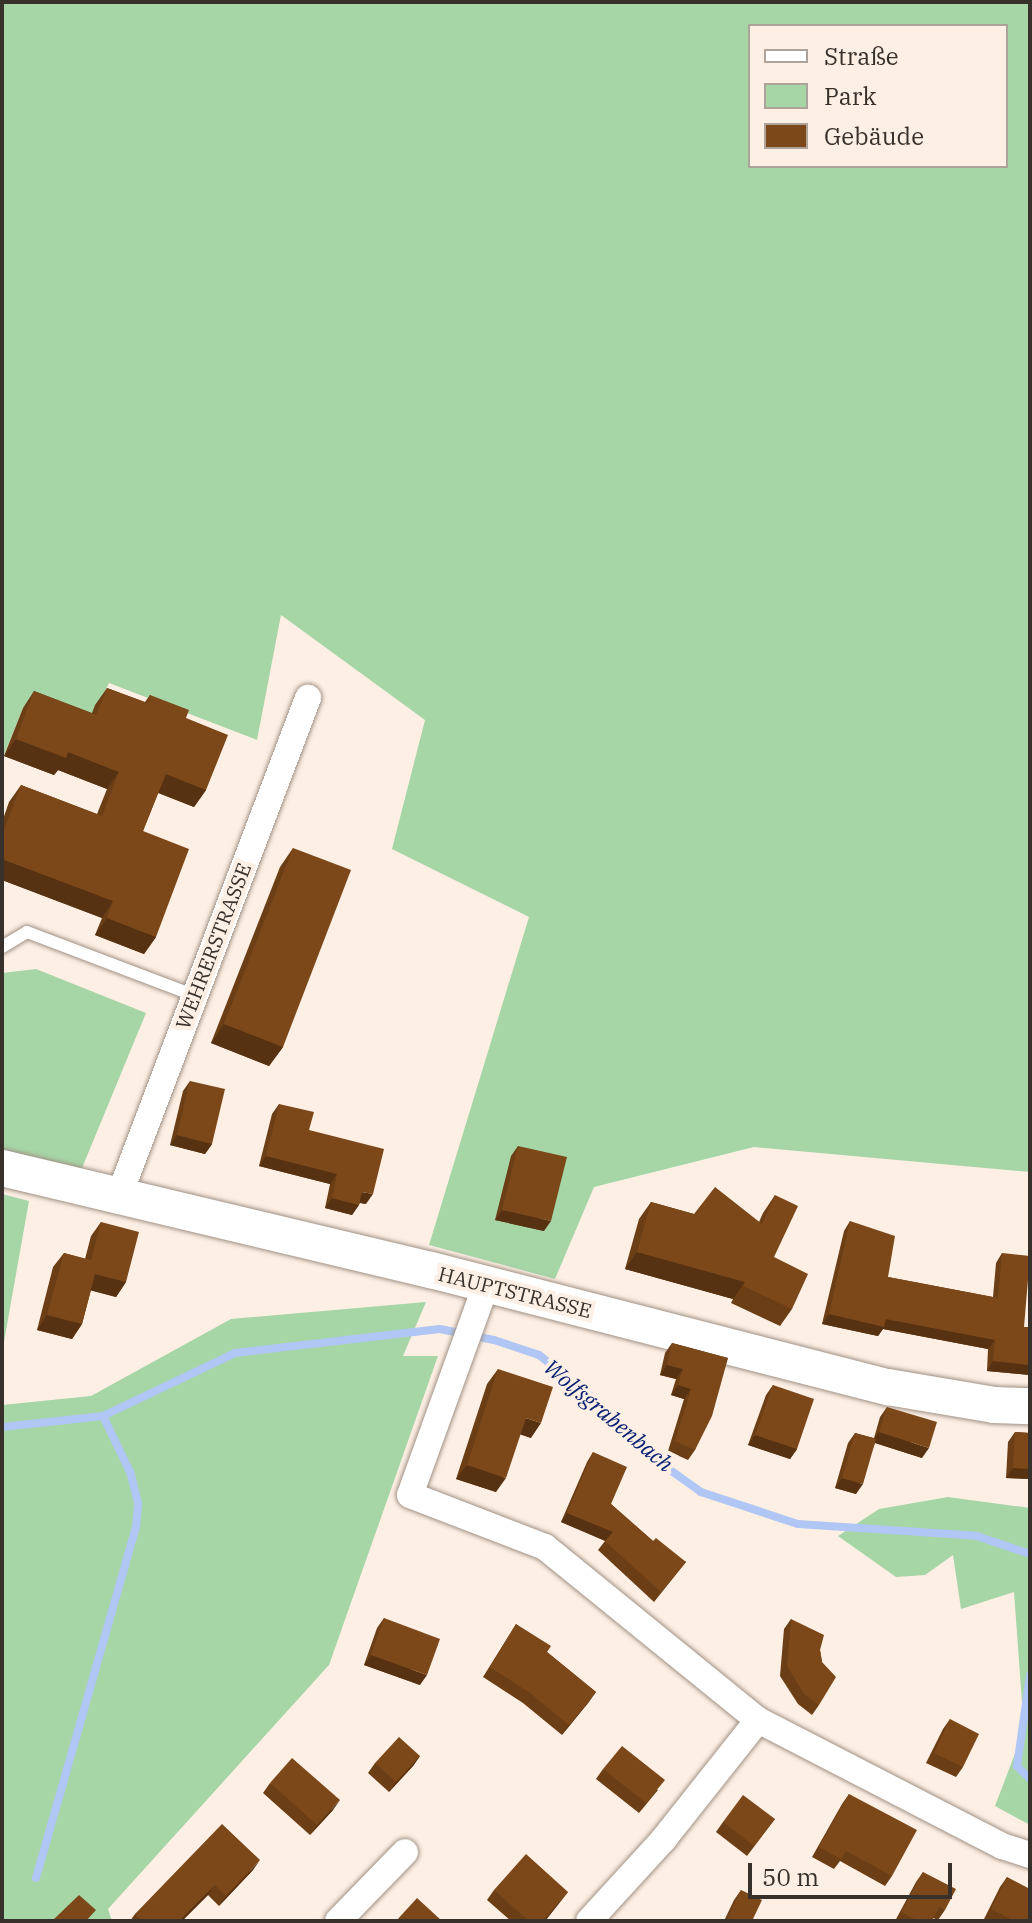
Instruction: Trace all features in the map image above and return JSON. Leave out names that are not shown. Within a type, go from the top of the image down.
[{"type":"main road","name":"HAUPTSTRASSE","points":[[2,1168],[486,1285],[888,1387],[994,1405],[1030,1406]]},
{"type":"street","name":"WEHRERSTRASSE","points":[[119,1196],[308,698]]},
{"type":"street","points":[[486,1285],[410,1495],[545,1547],[758,1720],[1002,1846],[1030,1855]]},
{"type":"street","points":[[589,1921],[663,1840],[758,1720]]},
{"type":"street","points":[[338,1921],[405,1852]]},
{"type":"lane","points":[[2,947],[27,932],[193,995]]},
{"type":"green space","points":[[2,2],[1030,2],[1030,1172],[754,1147],[594,1187],[555,1279],[429,1245],[529,917],[392,849],[425,720],[281,615],[257,740],[109,683],[84,732],[23,708],[2,760]]},
{"type":"green space","points":[[36,969],[146,1013],[82,1168],[2,1150],[2,973]]},
{"type":"green space","points":[[2,1194],[29,1201],[2,1353]]},
{"type":"green space","points":[[426,1302],[403,1356],[438,1356],[329,1665],[108,1909],[112,1921],[2,1921],[2,1405],[91,1396],[231,1319]]},
{"type":"green space","points":[[948,1497],[1030,1508],[1030,1825],[995,1806],[1024,1730],[1014,1592],[961,1609],[953,1555],[925,1575],[896,1577],[838,1536],[879,1509]]},
{"type":"building","points":[[107,688],[147,703],[150,695],[189,710],[186,718],[228,735],[206,790],[166,774],[143,831],[189,849],[156,937],[107,918],[113,901],[2,859],[2,835],[21,785],[102,816],[119,772],[68,752],[66,758],[16,739],[34,691],[96,715]]},
{"type":"building","points":[[293,848],[351,870],[283,1047],[224,1024]]},
{"type":"building","points":[[190,1081],[225,1089],[212,1144],[177,1135]]},
{"type":"building","points":[[279,1104],[314,1112],[309,1130],[384,1149],[373,1194],[362,1192],[359,1205],[332,1198],[337,1174],[266,1156]]},
{"type":"building","points":[[518,1146],[567,1157],[551,1221],[502,1210]]},
{"type":"building","points":[[715,1187],[762,1224],[775,1195],[798,1206],[774,1257],[808,1274],[792,1309],[743,1286],[745,1282],[637,1252],[651,1202],[694,1214]]},
{"type":"building","points":[[850,1221],[895,1236],[888,1277],[998,1298],[1002,1253],[1030,1256],[1024,1327],[1030,1327],[1030,1365],[993,1361],[995,1340],[886,1319],[884,1327],[829,1314]]},
{"type":"building","points":[[101,1222],[139,1232],[126,1282],[95,1274],[82,1324],[47,1315],[64,1253],[91,1260]]},
{"type":"building","points":[[672,1343],[728,1358],[712,1416],[695,1450],[675,1441],[691,1389],[678,1385],[683,1369],[667,1365]]},
{"type":"building","points":[[498,1369],[553,1387],[541,1423],[526,1418],[506,1478],[467,1465]]},
{"type":"building","points":[[773,1385],[814,1399],[797,1449],[755,1435]]},
{"type":"building","points":[[887,1407],[937,1422],[929,1448],[879,1432]]},
{"type":"building","points":[[1015,1432],[1030,1433],[1030,1469],[1013,1468]]},
{"type":"building","points":[[855,1433],[876,1439],[863,1484],[842,1478]]},
{"type":"building","points":[[593,1452],[627,1467],[611,1504],[653,1541],[656,1538],[686,1562],[661,1592],[605,1541],[613,1532],[567,1513]]},
{"type":"building","points":[[384,1618],[440,1639],[427,1675],[371,1655]]},
{"type":"building","points":[[791,1619],[824,1635],[820,1650],[822,1662],[836,1677],[819,1705],[804,1694],[787,1666]]},
{"type":"building","points":[[516,1624],[551,1646],[547,1652],[596,1692],[569,1725],[530,1693],[490,1667]]},
{"type":"building","points":[[950,1719],[979,1734],[963,1767],[934,1753]]},
{"type":"building","points":[[399,1737],[420,1756],[396,1782],[375,1763]]},
{"type":"building","points":[[622,1746],[665,1780],[646,1803],[603,1769]]},
{"type":"building","points":[[292,1758],[340,1800],[317,1825],[270,1783]]},
{"type":"building","points":[[849,1794],[917,1830],[892,1876],[846,1851],[841,1859],[819,1847]]},
{"type":"building","points":[[743,1795],[775,1819],[754,1846],[723,1822]]},
{"type":"building","points":[[222,1824],[260,1860],[226,1896],[215,1885],[179,1921],[142,1921],[135,1914]]},
{"type":"building","points":[[526,1854],[568,1892],[543,1921],[529,1921],[494,1890]]},
{"type":"building","points":[[923,1872],[956,1889],[945,1910],[939,1907],[932,1921],[918,1921],[901,1912]]},
{"type":"building","points":[[1007,1877],[1030,1889],[1030,1921],[1015,1921],[991,1909]]},
{"type":"building","points":[[741,1890],[762,1900],[752,1921],[726,1921]]},
{"type":"building","points":[[79,1895],[96,1910],[86,1921],[52,1921]]},
{"type":"building","points":[[417,1898],[442,1921],[396,1921]]},
{"type":"waterway","name":"Wolfsgrabenbach","points":[[2,1427],[103,1416],[235,1353],[440,1329],[494,1340],[539,1355],[585,1391],[666,1467],[701,1492],[798,1524],[977,1536],[1030,1554]]},
{"type":"waterway","points":[[36,1878],[136,1528],[138,1503],[130,1472],[103,1416]]},
{"type":"waterway","name":"Wolfsgrabenbach","points":[[1030,1675],[1017,1766],[1030,1779]]}]
